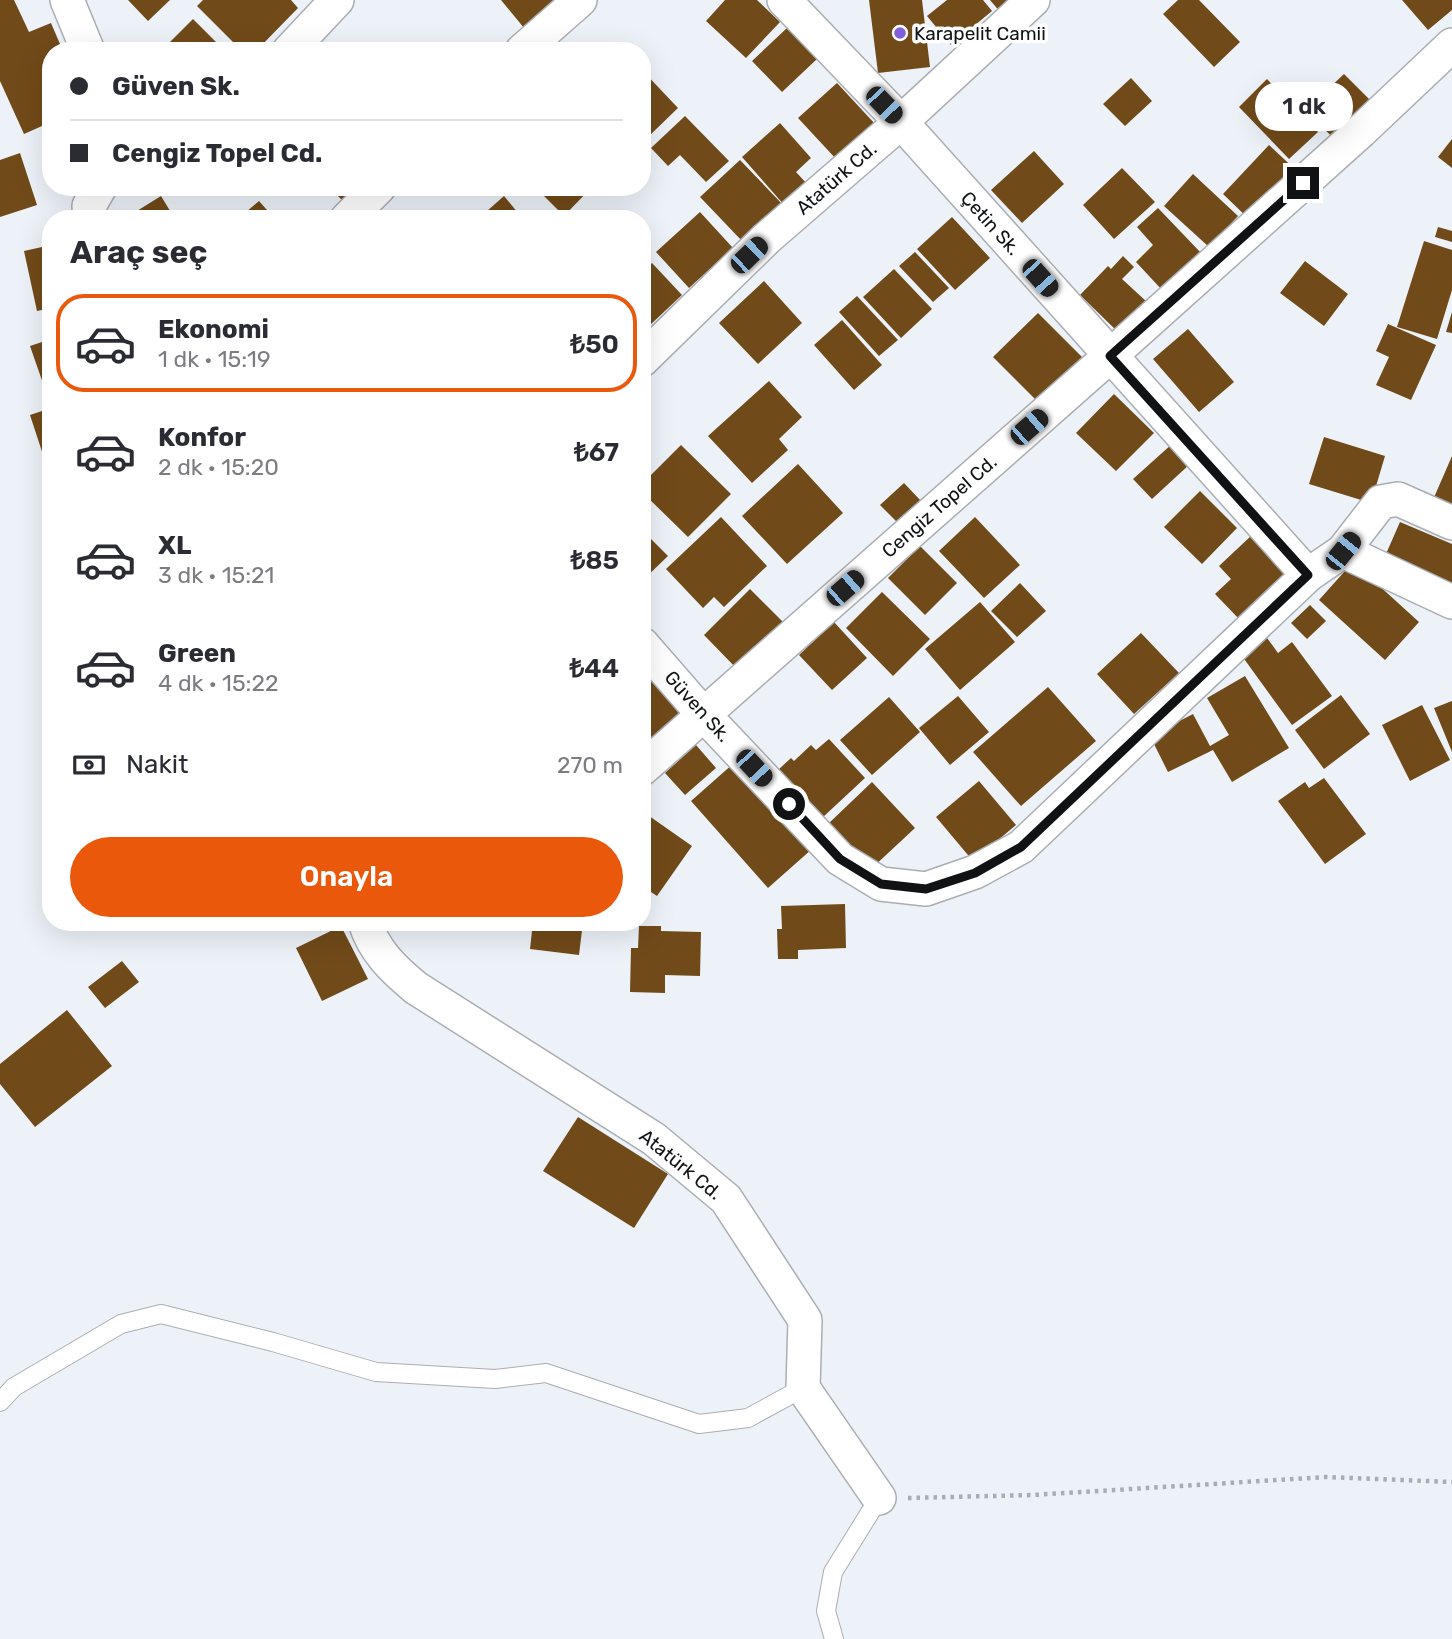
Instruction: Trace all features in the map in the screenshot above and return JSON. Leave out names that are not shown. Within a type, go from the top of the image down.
[{"type":"street","points":[[67,0],[84,42]]},
{"type":"street","points":[[297,42],[337,0]]},
{"type":"street","points":[[532,42],[580,0]]},
{"type":"street","name":"Çetin Sk.","points":[[784,0],[901,122],[1308,575]]},
{"type":"street","name":"Atatürk Cd.","points":[[651,351],[767,238],[901,122],[1033,0]]},
{"type":"street","name":"Cengiz Topel Cd.","points":[[651,761],[1110,356],[1361,131],[1452,45]]},
{"type":"street","points":[[356,210],[370,196]]},
{"type":"street","name":"Güven Sk.","points":[[651,654],[703,714],[840,859],[881,884],[926,889],[975,873],[1021,847],[1308,575],[1343,551],[1381,502],[1398,499],[1452,523]]},
{"type":"street","points":[[1343,551],[1452,602]]},
{"type":"street","name":"Atatürk Cd.","points":[[368,931],[370,939],[390,967],[416,988],[654,1139],[726,1199],[805,1320],[803,1388]]},
{"type":"street","points":[[803,1388],[879,1498]]},
{"type":"lane","points":[[0,1402],[14,1387],[121,1324],[161,1314],[273,1342],[376,1373],[495,1379],[546,1373],[699,1424],[748,1418],[803,1388]]},
{"type":"lane","points":[[834,1639],[826,1611],[833,1572],[879,1498]]},
{"type":"path","points":[[879,1498],[1033,1495],[1326,1477],[1452,1482]]},
{"type":"building","points":[[0,0],[14,0],[29,32],[51,23],[59,42],[42,42],[42,126],[24,134],[0,81]]},
{"type":"building","points":[[128,0],[170,0],[148,21]]},
{"type":"building","points":[[203,0],[291,0],[298,8],[265,42],[233,42],[197,6]]},
{"type":"building","points":[[501,0],[570,0],[529,34]]},
{"type":"building","points":[[725,0],[757,0],[780,22],[746,58],[706,21]]},
{"type":"building","name":"Karapelit Camii","points":[[869,0],[922,0],[930,67],[878,73]]},
{"type":"building","points":[[947,0],[983,0],[992,11],[951,45],[927,16]]},
{"type":"building","points":[[990,0],[1016,0],[1001,13]]},
{"type":"building","points":[[1178,0],[1199,0],[1240,42],[1214,67],[1163,14]]},
{"type":"building","points":[[1402,0],[1452,0],[1452,10],[1428,30]]},
{"type":"building","points":[[193,19],[216,42],[170,42]]},
{"type":"building","points":[[787,28],[817,59],[782,92],[752,61]]},
{"type":"building","points":[[1344,74],[1372,102],[1334,139],[1306,110]]},
{"type":"building","points":[[1131,78],[1152,101],[1125,126],[1103,104]]},
{"type":"building","points":[[1267,79],[1318,132],[1289,159],[1239,107]]},
{"type":"building","points":[[651,80],[678,108],[651,134]]},
{"type":"building","points":[[837,83],[876,125],[837,160],[798,118]]},
{"type":"building","points":[[685,116],[729,161],[706,182],[680,155],[668,166],[651,148]]},
{"type":"building","points":[[780,123],[811,158],[796,172],[808,185],[785,206],[742,157]]},
{"type":"building","points":[[1452,139],[1452,168],[1438,157]]},
{"type":"building","points":[[1269,145],[1298,172],[1252,222],[1223,194]]},
{"type":"building","points":[[1034,151],[1064,184],[1022,223],[991,190]]},
{"type":"building","points":[[20,153],[37,205],[0,217],[0,160]]},
{"type":"building","points":[[740,160],[783,205],[743,242],[700,197]]},
{"type":"building","points":[[1122,168],[1155,202],[1114,239],[1083,205]]},
{"type":"building","points":[[1193,174],[1238,216],[1209,247],[1164,206]]},
{"type":"building","points":[[161,196],[170,210],[138,210]]},
{"type":"building","points":[[338,196],[350,196],[344,202]]},
{"type":"building","points":[[504,196],[516,210],[488,210]]},
{"type":"building","points":[[544,196],[583,196],[570,210],[558,210]]},
{"type":"building","points":[[259,201],[267,210],[248,210]]},
{"type":"building","points":[[1158,208],[1202,254],[1163,291],[1136,262],[1153,245],[1137,227]]},
{"type":"building","points":[[700,212],[733,248],[689,288],[656,252]]},
{"type":"building","points":[[952,217],[990,258],[955,290],[917,249]]},
{"type":"building","points":[[1438,227],[1452,231],[1452,242],[1435,237]]},
{"type":"building","points":[[1424,241],[1452,250],[1452,290],[1437,339],[1397,327]]},
{"type":"building","points":[[42,247],[42,310],[37,311],[24,251]]},
{"type":"building","points":[[915,252],[949,288],[933,302],[899,266]]},
{"type":"building","points":[[1123,256],[1134,267],[1122,279],[1147,302],[1118,332],[1080,295],[1108,266],[1111,269]]},
{"type":"building","points":[[1305,261],[1348,294],[1324,326],[1280,293]]},
{"type":"building","points":[[651,264],[682,295],[651,324]]},
{"type":"building","points":[[894,269],[932,309],[901,338],[863,297]]},
{"type":"building","points":[[764,281],[802,323],[758,364],[719,323]]},
{"type":"building","points":[[857,296],[898,340],[879,356],[839,312]]},
{"type":"building","points":[[1452,312],[1452,333],[1446,332]]},
{"type":"building","points":[[1038,313],[1082,357],[1037,401],[993,357]]},
{"type":"building","points":[[842,320],[882,365],[854,390],[814,345]]},
{"type":"building","points":[[1388,324],[1436,345],[1411,400],[1376,385],[1389,357],[1376,351]]},
{"type":"building","points":[[1188,329],[1234,382],[1199,412],[1153,359]]},
{"type":"building","points":[[42,342],[42,380],[30,346]]},
{"type":"building","points":[[769,381],[802,417],[779,439],[788,450],[752,483],[708,436]]},
{"type":"building","points":[[1114,394],[1154,433],[1116,471],[1076,433]]},
{"type":"building","points":[[42,411],[42,452],[30,415]]},
{"type":"building","points":[[1324,437],[1385,456],[1371,503],[1309,484]]},
{"type":"building","points":[[1172,444],[1190,464],[1152,499],[1133,479]]},
{"type":"building","points":[[681,445],[731,494],[688,537],[651,501],[651,475]]},
{"type":"building","points":[[1452,456],[1452,519],[1429,509]]},
{"type":"building","points":[[798,464],[843,513],[787,564],[742,516]]},
{"type":"building","points":[[904,483],[921,501],[897,522],[880,505]]},
{"type":"building","points":[[1200,491],[1237,528],[1202,564],[1164,527]]},
{"type":"building","points":[[721,517],[767,566],[724,607],[714,597],[703,608],[666,569]]},
{"type":"building","points":[[975,517],[1020,565],[984,598],[939,551]]},
{"type":"building","points":[[1400,522],[1452,544],[1452,592],[1382,563]]},
{"type":"building","points":[[1252,535],[1289,574],[1240,620],[1215,594],[1231,579],[1219,566]]},
{"type":"building","points":[[651,539],[668,556],[651,572]]},
{"type":"building","points":[[920,546],[957,583],[925,615],[888,578]]},
{"type":"building","points":[[1353,562],[1419,622],[1385,660],[1319,600]]},
{"type":"building","points":[[1020,583],[1046,611],[1017,637],[991,611]]},
{"type":"building","points":[[750,589],[785,624],[738,670],[704,635]]},
{"type":"building","points":[[882,592],[930,639],[893,676],[846,628]]},
{"type":"building","points":[[980,602],[1015,642],[960,690],[925,649]]},
{"type":"building","points":[[1310,605],[1326,621],[1307,639],[1291,623]]},
{"type":"building","points":[[834,622],[867,658],[832,690],[799,655]]},
{"type":"building","points":[[1141,633],[1179,673],[1134,714],[1097,674]]},
{"type":"building","points":[[1267,638],[1278,653],[1292,642],[1332,696],[1292,725],[1242,656]]},
{"type":"building","points":[[1245,676],[1289,748],[1232,782],[1213,750],[1168,772],[1150,736],[1193,714],[1210,746],[1229,735],[1207,698]]},
{"type":"building","points":[[655,678],[688,714],[651,748],[651,682]]},
{"type":"building","points":[[1048,687],[1096,741],[1021,806],[973,752]]},
{"type":"building","points":[[1341,695],[1370,734],[1324,769],[1295,730]]},
{"type":"building","points":[[958,696],[989,732],[950,765],[919,728]]},
{"type":"building","points":[[889,697],[920,732],[872,775],[840,740]]},
{"type":"building","points":[[1452,701],[1452,752],[1434,708]]},
{"type":"building","points":[[1422,705],[1450,760],[1410,781],[1382,725]]},
{"type":"building","points":[[829,739],[865,778],[822,818],[778,770],[791,758],[794,761],[811,745],[816,750]]},
{"type":"building","points":[[696,745],[716,768],[685,795],[665,773]]},
{"type":"building","points":[[734,763],[812,849],[768,888],[691,801]]},
{"type":"building","points":[[1324,778],[1366,834],[1325,864],[1278,801],[1305,782],[1309,788]]},
{"type":"building","points":[[979,781],[1016,825],[973,861],[936,817]]},
{"type":"building","points":[[872,782],[915,828],[871,869],[828,824]]},
{"type":"building","points":[[651,817],[692,846],[657,896],[651,892]]},
{"type":"building","points":[[845,904],[846,948],[798,950],[798,959],[778,959],[777,929],[782,929],[781,906]]},
{"type":"building","points":[[651,926],[661,926],[661,931],[701,932],[700,976],[665,975],[665,993],[630,992],[631,948],[638,948],[639,931],[651,931]]},
{"type":"building","points":[[331,931],[344,931],[368,979],[322,1001],[296,948]]},
{"type":"building","points":[[532,931],[582,931],[579,955],[530,949]]},
{"type":"building","points":[[122,961],[139,982],[105,1008],[88,987]]},
{"type":"building","points":[[67,1010],[112,1066],[35,1127],[0,1084],[0,1064]]},
{"type":"building","points":[[578,1117],[668,1174],[634,1228],[543,1171]]},
{"type":"place","name":"Karapelit Camii","points":[[900,33]]},
{"type":"route","points":[[789,804],[840,859],[881,884],[926,889],[975,873],[1021,847],[1308,575],[1110,356],[1303,183]]}]
